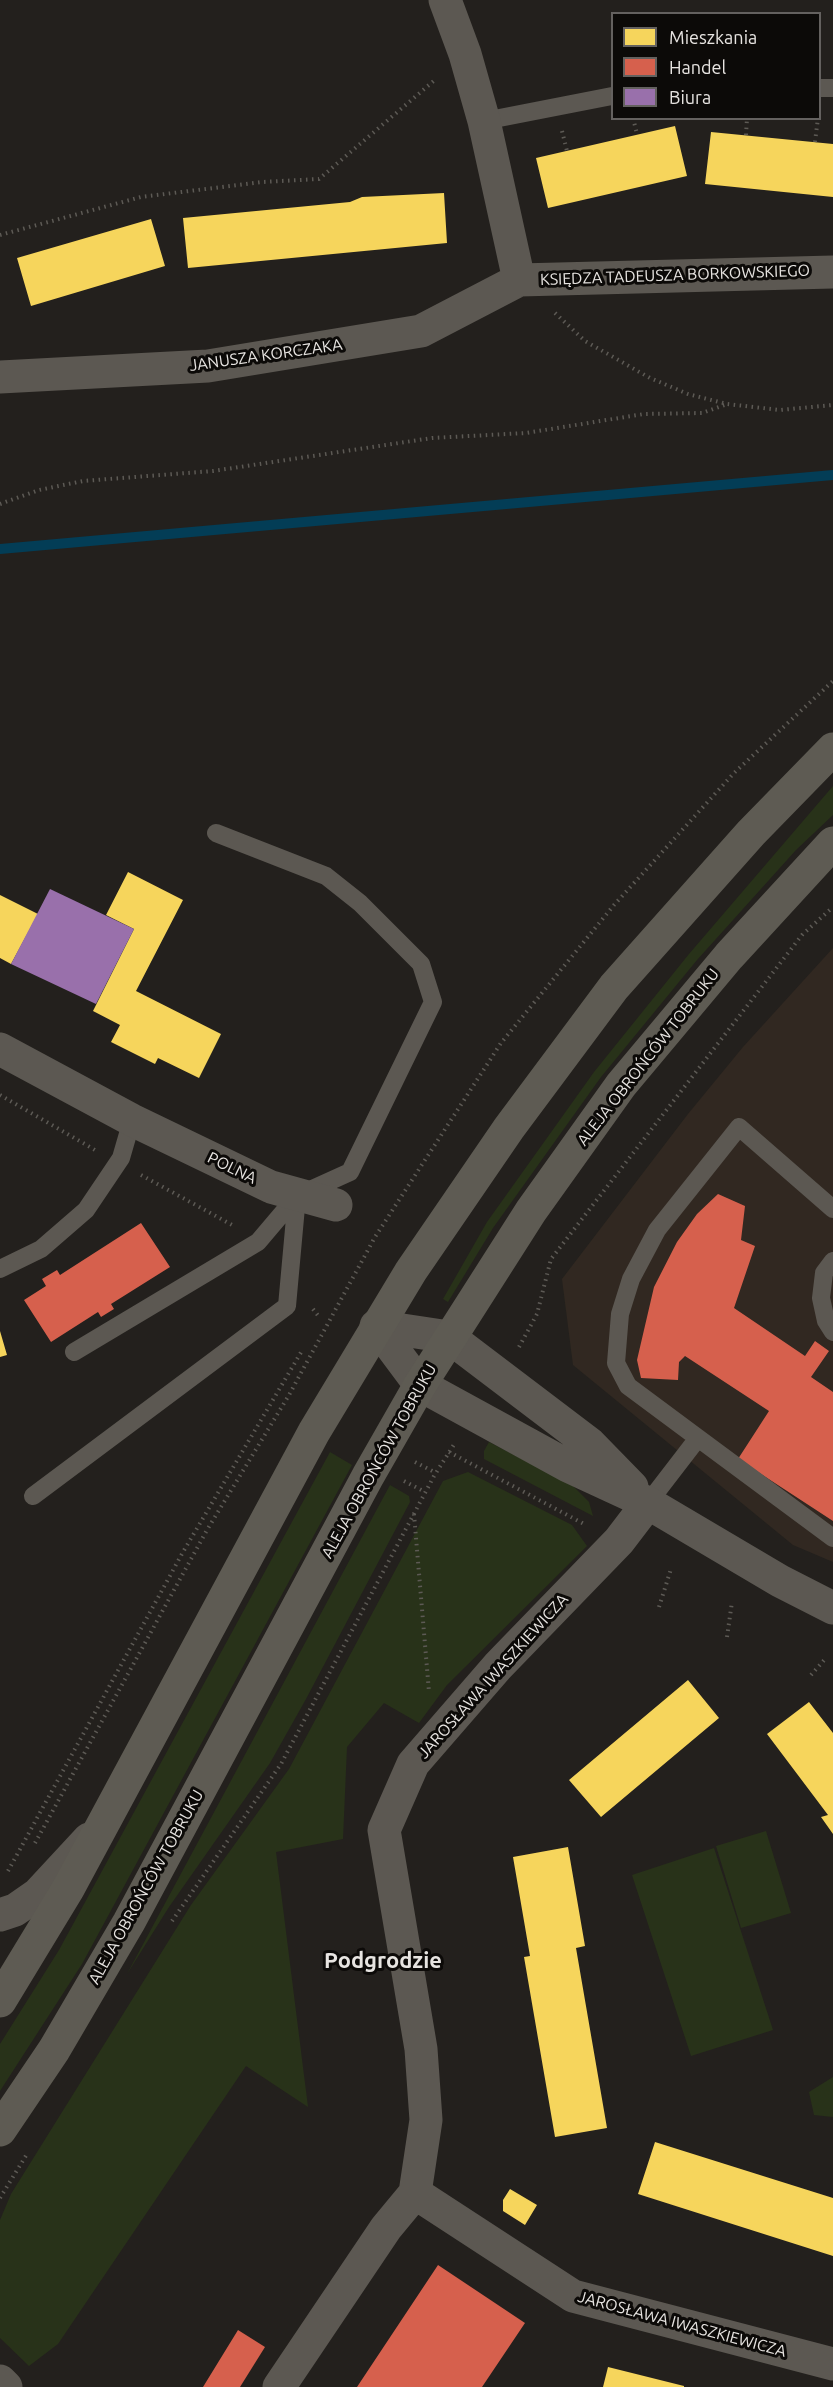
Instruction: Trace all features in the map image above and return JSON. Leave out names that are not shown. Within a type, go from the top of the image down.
[{"type":"main road","points":[[0,2001],[68,1889],[291,1473],[376,1326],[509,1128],[614,987],[751,833],[833,749]]},
{"type":"main road","name":"ALEJA OBROŃCÓW TOBRUKU","points":[[0,2130],[54,2050],[129,1922],[368,1476],[420,1385],[531,1210],[621,1085],[729,956],[833,843]]},
{"type":"street","name":"KSIĘDZA TADEUSZA BORKOWSKIEGO","points":[[445,0],[465,54],[484,122],[519,280],[833,272]]},
{"type":"street","name":"JANUSZA KORCZAKA","points":[[0,377],[208,366],[421,331],[519,280]]},
{"type":"street","name":"POLNA","points":[[0,1049],[132,1120],[271,1187],[336,1205]]},
{"type":"street","points":[[376,1326],[449,1337],[590,1444],[648,1503]]},
{"type":"street","points":[[376,1326],[420,1385],[568,1466],[648,1503],[780,1581],[833,1608]]},
{"type":"street","name":"JAROSŁAWA IWASZKIEWICZA","points":[[648,1503],[619,1541],[498,1665],[413,1764],[384,1830],[421,2049],[426,2120],[416,2193],[573,2296],[833,2364]]},
{"type":"street","points":[[0,1915],[15,1910],[38,1894],[103,1824]]},
{"type":"street","points":[[279,2387],[386,2228],[416,2193]]},
{"type":"street","points":[[0,2381],[6,2387]]},
{"type":"lane","points":[[484,122],[611,96]]},
{"type":"lane","points":[[74,1352],[258,1242],[297,1196],[350,1172],[433,1002],[421,964],[360,903],[327,876],[216,833]]},
{"type":"lane","points":[[0,1269],[41,1249],[86,1210],[99,1177],[117,1162],[132,1120]]},
{"type":"lane","points":[[833,1209],[739,1127],[657,1230],[631,1279],[620,1314],[616,1364],[628,1386],[833,1538]]},
{"type":"lane","points":[[33,1496],[287,1306],[297,1196]]},
{"type":"lane","points":[[833,1261],[824,1273],[821,1298],[826,1321],[833,1332]]},
{"type":"lane","points":[[648,1503],[698,1438]]},
{"type":"path","points":[[0,235],[141,197],[262,182],[319,179],[465,54]]},
{"type":"path","points":[[634,120],[637,134]]},
{"type":"path","points":[[746,135],[747,120]]},
{"type":"path","points":[[815,142],[818,120]]},
{"type":"path","points":[[560,124],[567,151]]},
{"type":"path","points":[[519,280],[585,341],[650,378],[688,394],[727,404],[780,410],[833,405]]},
{"type":"path","points":[[0,504],[39,490],[83,481],[213,471],[432,438],[526,433],[644,414],[702,413],[727,404]]},
{"type":"path","points":[[30,1854],[207,1530],[289,1395],[375,1237],[501,1043],[614,905],[734,773],[833,681]]},
{"type":"path","points":[[515,1353],[537,1314],[551,1259],[802,935],[833,907]]},
{"type":"path","points":[[0,1095],[247,1233],[258,1242]]},
{"type":"path","points":[[289,1274],[320,1318]]},
{"type":"path","points":[[5,1876],[35,1827],[189,1541],[303,1349]]},
{"type":"path","points":[[166,1929],[281,1764],[435,1473],[460,1436]]},
{"type":"path","points":[[450,1452],[590,1527]]},
{"type":"path","points":[[406,1458],[435,1473]]},
{"type":"path","points":[[401,1479],[425,1492]]},
{"type":"path","points":[[414,1513],[429,1695]]},
{"type":"path","points":[[659,1607],[671,1569]]},
{"type":"path","points":[[727,1637],[732,1602]]},
{"type":"path","points":[[811,1675],[826,1658]]},
{"type":"path","points":[[0,2198],[31,2147]]},
{"type":"shaded area","points":[[833,948],[833,1562],[793,1545],[573,1365],[562,1279],[688,1114],[743,1047]]},
{"type":"green space","points":[[833,786],[833,815],[796,850],[697,960],[601,1077],[493,1228],[448,1302],[443,1299],[487,1222],[594,1072],[689,954]]},
{"type":"green space","points":[[489,1442],[572,1485],[589,1502],[593,1516],[484,1459],[484,1451]]},
{"type":"green space","points":[[330,1452],[352,1465],[82,1964],[0,2091],[0,2044],[59,1950]]},
{"type":"green space","points":[[468,1472],[572,1525],[587,1546],[447,1685],[419,1723],[384,1703],[347,1747],[343,1839],[276,1852],[308,2107],[246,2066],[58,2344],[29,2366],[0,2338],[0,2220],[11,2194],[191,1905],[289,1769],[443,1481]]},
{"type":"green space","points":[[390,1485],[409,1496],[410,1502],[306,1699],[270,1763],[169,1907],[127,1974]]},
{"type":"green space","points":[[766,1831],[791,1913],[741,1928],[716,1846]]},
{"type":"green space","points":[[714,1848],[773,2030],[691,2056],[632,1875]]},
{"type":"green space","points":[[833,2077],[833,2117],[814,2115],[809,2092]]},
{"type":"building: Mieszkania","points":[[675,126],[687,176],[548,208],[536,158]]},
{"type":"building: Mieszkania","points":[[711,132],[833,144],[833,197],[705,184]]},
{"type":"building: Mieszkania","points":[[444,193],[447,243],[188,268],[183,218],[350,202],[362,197]]},
{"type":"building: Mieszkania","points":[[151,219],[165,266],[31,306],[17,258]]},
{"type":"building: Mieszkania","points":[[128,872],[183,900],[136,991],[221,1034],[199,1078],[158,1058],[155,1064],[111,1042],[120,1025],[93,1011],[134,929],[106,915]]},
{"type":"building: Mieszkania","points":[[0,895],[38,914],[11,964],[0,958]]},
{"type":"building: Mieszkania","points":[[0,1331],[7,1355],[0,1357]]},
{"type":"building: Mieszkania","points":[[688,1680],[719,1718],[601,1817],[569,1780]]},
{"type":"building: Mieszkania","points":[[809,1702],[833,1733],[833,1834],[821,1817],[828,1815],[767,1734]]},
{"type":"building: Mieszkania","points":[[568,1847],[585,1946],[576,1948],[607,2128],[555,2137],[524,1957],[530,1956],[513,1857]]},
{"type":"building: Mieszkania","points":[[655,2142],[833,2198],[833,2256],[638,2194]]},
{"type":"building: Mieszkania","points":[[510,2189],[537,2205],[525,2225],[503,2211],[503,2200]]},
{"type":"building: Mieszkania","points":[[608,2367],[684,2386],[684,2387],[603,2387]]},
{"type":"building: Handel","points":[[718,1194],[745,1206],[741,1240],[755,1246],[734,1308],[805,1356],[815,1341],[829,1351],[811,1377],[833,1392],[833,1521],[738,1459],[769,1411],[685,1356],[679,1362],[678,1380],[641,1378],[637,1360],[654,1287],[677,1242],[697,1214]]},
{"type":"building: Handel","points":[[141,1223],[170,1267],[111,1304],[114,1309],[101,1317],[98,1312],[51,1342],[24,1300],[46,1286],[42,1279],[57,1270],[60,1275]]},
{"type":"building: Handel","points":[[438,2265],[525,2323],[482,2387],[357,2387]]},
{"type":"building: Handel","points":[[238,2330],[265,2347],[240,2387],[203,2387]]},
{"type":"building: Biura","points":[[50,889],[134,929],[96,1004],[11,964]]},
{"type":"waterway","points":[[0,549],[833,475]]},
{"type":"district","name":"Podgrodzie","points":[[383,1961]]}]
